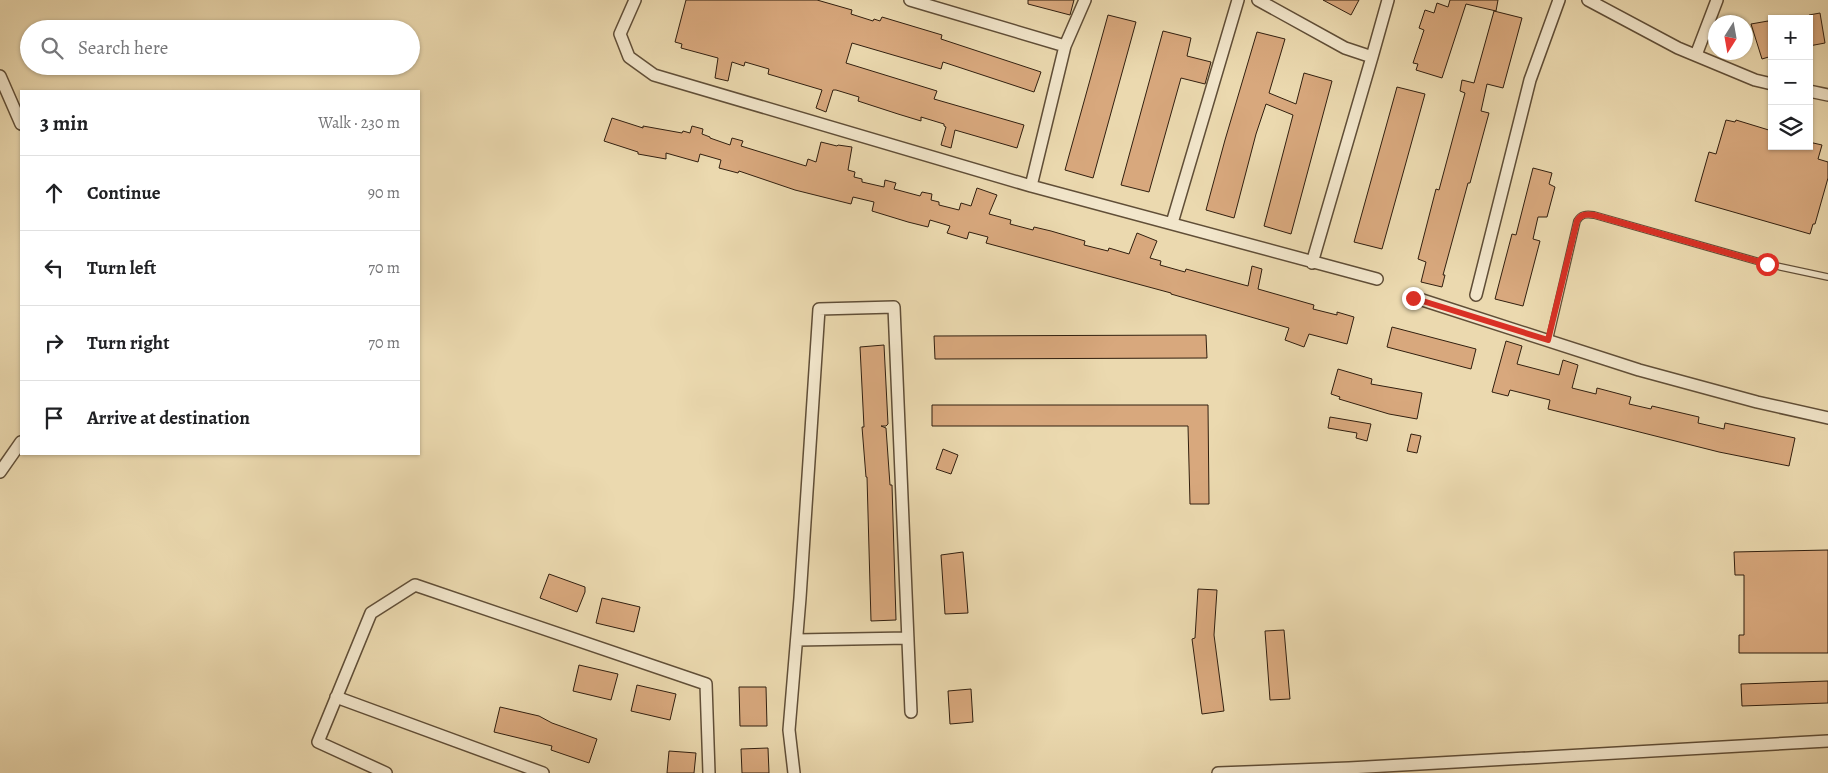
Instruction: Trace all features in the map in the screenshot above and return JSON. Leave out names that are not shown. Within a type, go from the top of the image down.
[{"type":"street","points":[[635,0],[620,34],[629,57],[654,75],[1031,186],[1377,279]]},
{"type":"street","points":[[911,0],[1064,46]]},
{"type":"street","points":[[1031,186],[1064,46],[1085,0]]},
{"type":"street","points":[[1172,223],[1238,0]]},
{"type":"street","points":[[1258,0],[1345,48],[1372,57]]},
{"type":"street","points":[[1312,263],[1388,0]]},
{"type":"street","points":[[1476,295],[1530,80],[1559,0]]},
{"type":"street","points":[[1588,0],[1678,48],[1755,80],[1768,83]]},
{"type":"street","points":[[1696,56],[1717,0]]},
{"type":"street","points":[[0,76],[20,122]]},
{"type":"street","points":[[1813,92],[1828,95]]},
{"type":"street","points":[[1413,298],[1639,370],[1757,402],[1828,418]]},
{"type":"street","points":[[794,773],[789,730],[797,640],[819,309],[894,307],[911,712]]},
{"type":"street","points":[[0,472],[20,443]]},
{"type":"street","points":[[386,773],[318,742],[371,613],[416,585],[706,684],[709,773]]},
{"type":"street","points":[[797,640],[908,638]]},
{"type":"street","points":[[336,697],[543,773]]},
{"type":"street","points":[[1218,773],[1349,770],[1828,741]]},
{"type":"lane","points":[[1548,340],[1577,221],[1580,216],[1586,214],[1767,264],[1828,277]]},
{"type":"building","points":[[686,0],[817,0],[852,10],[851,14],[873,21],[874,19],[880,21],[882,17],[942,35],[941,39],[1041,72],[1034,92],[943,62],[941,69],[852,43],[846,63],[937,91],[934,99],[1024,125],[1017,148],[955,130],[951,148],[941,145],[946,127],[944,124],[921,117],[921,121],[898,114],[858,101],[859,97],[836,90],[833,90],[826,112],[816,108],[822,90],[768,74],[769,69],[745,62],[744,66],[732,62],[728,81],[715,78],[718,58],[681,48],[682,44],[675,42]]},
{"type":"building","points":[[1028,0],[1074,0],[1070,15],[1028,4]]},
{"type":"building","points":[[1323,0],[1359,0],[1351,15]]},
{"type":"building","points":[[1450,0],[1498,0],[1496,11],[1466,4],[1442,78],[1416,70],[1418,64],[1413,63],[1424,30],[1419,28],[1425,10],[1434,13],[1437,3],[1448,7]]},
{"type":"building","points":[[1494,11],[1522,18],[1503,88],[1487,84],[1481,111],[1489,113],[1443,275],[1445,275],[1442,287],[1421,282],[1426,262],[1418,259],[1436,189],[1439,190],[1465,93],[1460,91],[1462,80],[1474,83]]},
{"type":"building","points":[[1820,13],[1825,43],[1813,45],[1813,15],[1809,15]]},
{"type":"building","points":[[1108,15],[1136,22],[1093,178],[1065,170]]},
{"type":"building","points":[[1768,21],[1768,57],[1762,59],[1753,30],[1753,24]]},
{"type":"building","points":[[1163,31],[1191,38],[1187,56],[1211,62],[1205,84],[1181,78],[1149,192],[1121,185]]},
{"type":"building","points":[[1257,32],[1285,39],[1269,93],[1296,104],[1304,73],[1332,81],[1291,234],[1264,226],[1293,115],[1266,104],[1256,134],[1234,218],[1206,210]]},
{"type":"building","points":[[1397,87],[1425,94],[1382,249],[1354,242]]},
{"type":"building","points":[[612,118],[643,128],[643,126],[682,133],[683,131],[690,133],[692,126],[703,129],[702,134],[710,138],[730,145],[732,138],[743,141],[741,146],[806,166],[808,159],[816,162],[821,142],[852,147],[848,170],[855,172],[854,177],[862,179],[862,182],[884,187],[885,180],[896,183],[894,189],[920,196],[922,192],[932,194],[931,200],[939,202],[939,205],[959,210],[961,203],[971,206],[977,188],[997,195],[989,214],[1011,220],[1010,224],[1033,230],[1034,227],[1051,231],[1085,241],[1084,245],[1108,251],[1109,248],[1129,254],[1137,233],[1157,241],[1150,258],[1161,261],[1160,265],[1185,272],[1186,269],[1248,286],[1252,266],[1262,269],[1258,289],[1314,305],[1313,309],[1337,315],[1337,312],[1354,317],[1347,344],[1309,334],[1304,347],[1285,340],[1289,328],[1171,293],[986,243],[988,237],[969,232],[967,239],[947,233],[950,226],[930,220],[928,227],[908,222],[872,211],[874,202],[853,197],[851,204],[795,190],[739,171],[738,173],[719,168],[721,160],[700,154],[698,162],[666,153],[666,159],[638,154],[638,152],[604,141]]},
{"type":"building","points":[[1726,120],[1735,122],[1736,120],[1768,130],[1768,150],[1813,150],[1813,143],[1822,145],[1818,159],[1828,162],[1828,178],[1815,224],[1813,224],[1810,234],[1695,201],[1709,152],[1716,154]]},
{"type":"building","points":[[1533,168],[1552,173],[1549,184],[1555,187],[1547,217],[1538,217],[1533,239],[1540,241],[1523,306],[1495,299],[1512,234],[1516,235]]},
{"type":"building","points":[[1392,327],[1476,349],[1471,369],[1387,347]]},
{"type":"building","points":[[1206,335],[1207,358],[935,359],[934,336]]},
{"type":"building","points":[[1506,341],[1522,346],[1517,364],[1559,375],[1563,360],[1578,365],[1572,388],[1596,394],[1597,388],[1631,397],[1629,404],[1651,409],[1652,406],[1699,417],[1698,423],[1724,429],[1725,423],[1795,438],[1789,466],[1719,452],[1548,409],[1550,400],[1510,390],[1508,396],[1492,392]]},
{"type":"building","points":[[884,345],[888,424],[881,426],[886,428],[890,485],[892,485],[896,620],[871,621],[867,477],[862,427],[864,427],[860,347]]},
{"type":"building","points":[[1338,369],[1372,379],[1371,384],[1422,393],[1417,419],[1389,414],[1339,399],[1340,397],[1331,394]]},
{"type":"building","points":[[932,405],[1208,405],[1209,504],[1190,504],[1188,426],[932,426]]},
{"type":"building","points":[[1330,417],[1371,424],[1367,441],[1356,438],[1357,433],[1328,428]]},
{"type":"building","points":[[1411,434],[1421,436],[1417,453],[1407,451]]},
{"type":"building","points":[[943,449],[958,455],[951,474],[936,469]]},
{"type":"building","points":[[1828,550],[1828,653],[1739,653],[1739,635],[1744,635],[1744,575],[1735,575],[1734,552]]},
{"type":"building","points":[[963,552],[968,613],[945,614],[941,555]]},
{"type":"building","points":[[549,574],[585,587],[585,592],[577,612],[540,598]]},
{"type":"building","points":[[1198,589],[1217,590],[1214,635],[1224,711],[1202,714],[1192,639],[1195,638]]},
{"type":"building","points":[[602,598],[640,607],[634,632],[596,623]]},
{"type":"building","points":[[1284,630],[1290,699],[1270,700],[1265,631]]},
{"type":"building","points":[[579,665],[618,674],[611,700],[573,691]]},
{"type":"building","points":[[1828,681],[1828,703],[1742,706],[1741,684]]},
{"type":"building","points":[[637,685],[676,694],[670,720],[631,711]]},
{"type":"building","points":[[739,687],[766,687],[767,726],[740,726]]},
{"type":"building","points":[[971,689],[973,722],[950,724],[948,691]]},
{"type":"building","points":[[500,707],[539,716],[552,723],[597,739],[589,763],[551,750],[552,746],[494,732]]},
{"type":"building","points":[[768,748],[769,773],[742,773],[741,749]]},
{"type":"building","points":[[669,751],[696,753],[694,773],[667,773]]},
{"type":"route","points":[[1413,298],[1548,340],[1577,221],[1580,216],[1586,214],[1767,264]]}]
